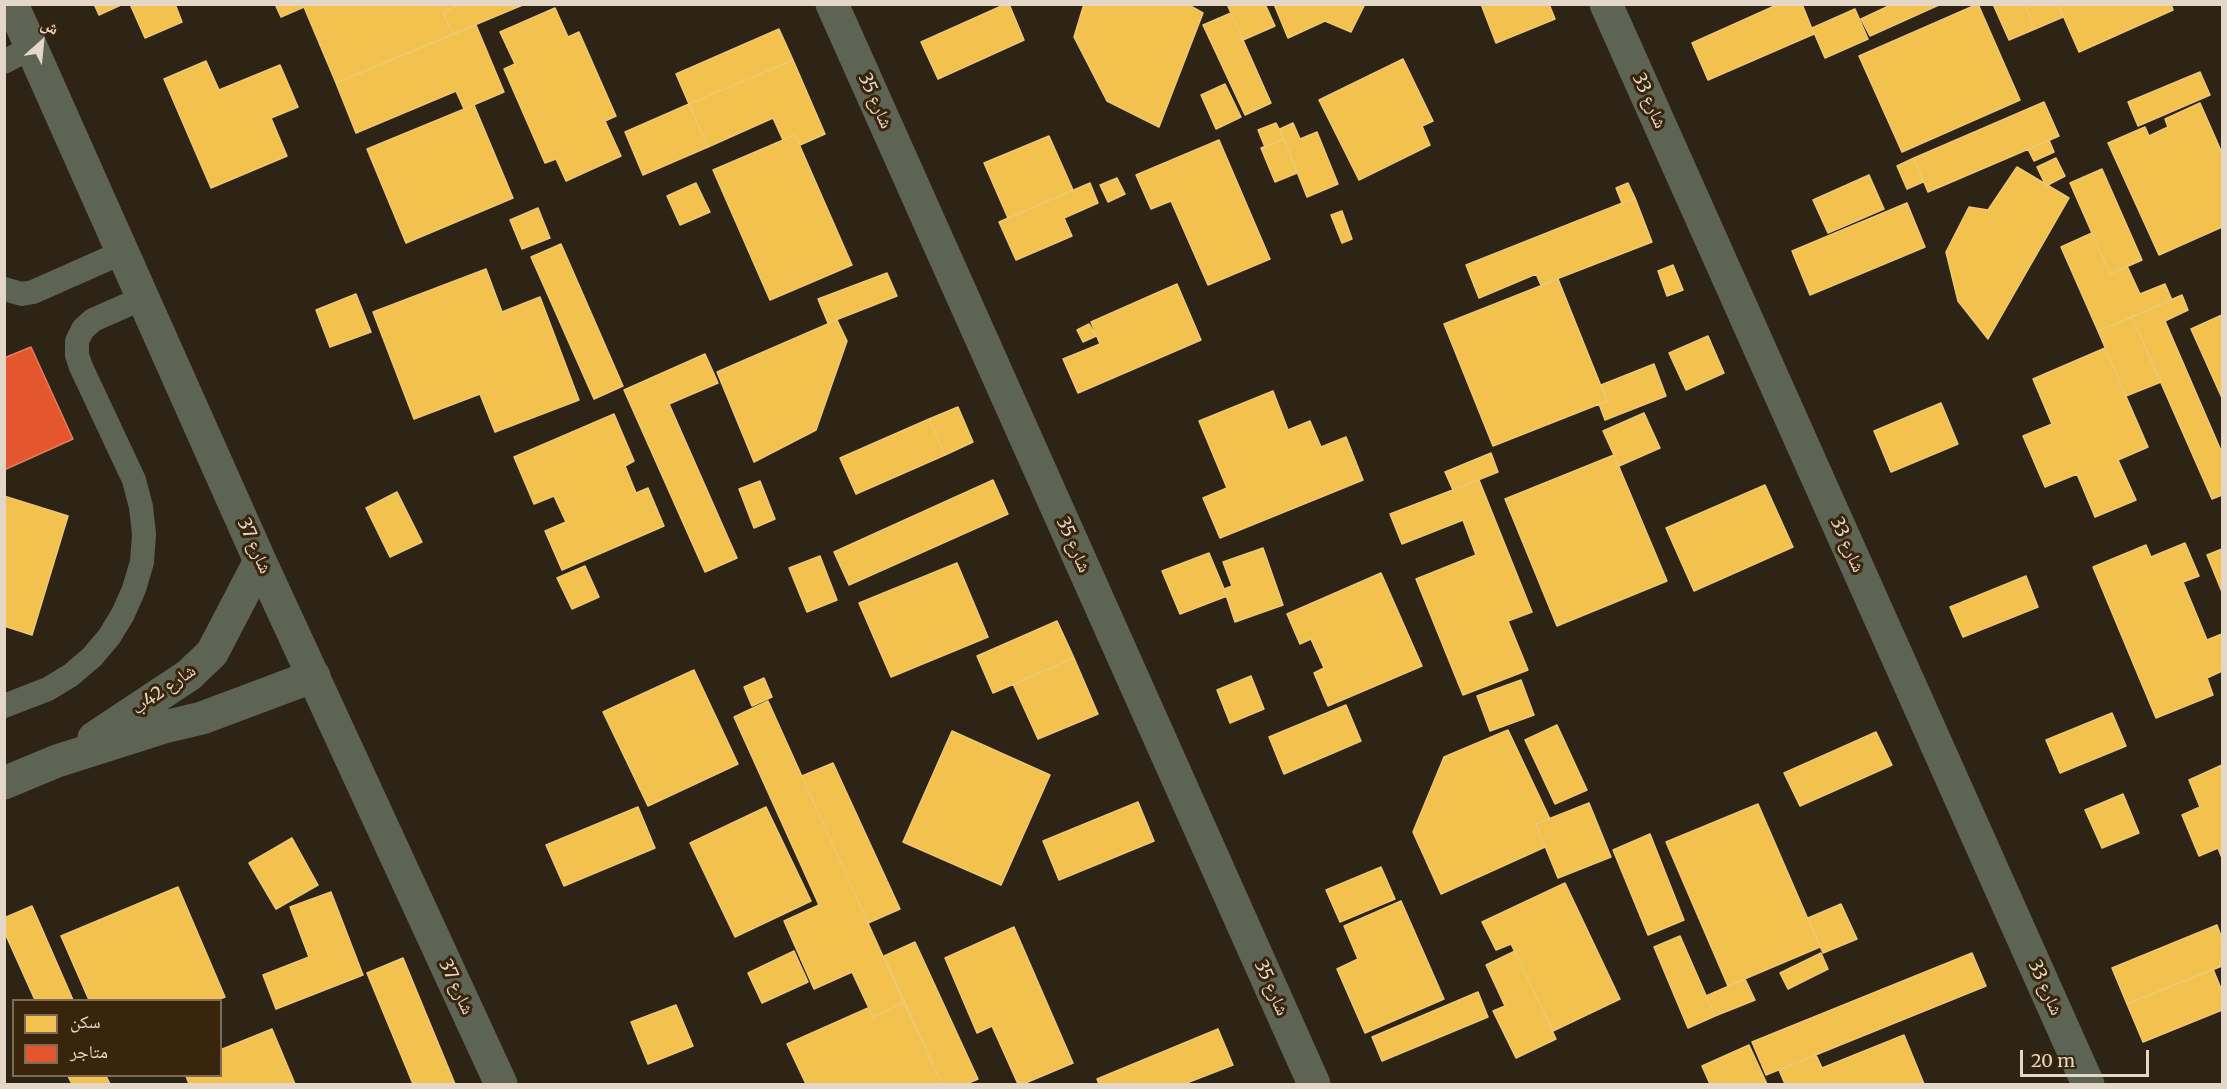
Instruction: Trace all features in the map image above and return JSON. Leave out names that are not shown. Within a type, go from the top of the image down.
[{"type":"street","name":"شارع 37","points":[[12,4],[17,55],[143,298],[260,561],[501,1084]]},
{"type":"street","name":"شارع 35","points":[[832,4],[1314,1084]]},
{"type":"street","name":"شارع 33","points":[[1606,4],[2088,1084]]},
{"type":"street","name":"شارع 42ب","points":[[57,761],[189,675],[212,652],[260,561]]},
{"type":"street","name":"شارع 42ب","points":[[4,783],[57,761],[164,727],[202,718],[314,676]]},
{"type":"lane","points":[[4,289],[22,294],[33,292],[121,253]]},
{"type":"lane","points":[[4,706],[48,689],[71,675],[92,657],[109,637],[134,589],[144,534],[141,507],[134,480],[81,367],[77,354],[77,341],[83,329],[93,320],[143,298]]},
{"type":"building: سكن","points":[[94,4],[123,4],[99,15]]},
{"type":"building: سكن","points":[[130,4],[175,4],[182,22],[145,38]]},
{"type":"building: سكن","points":[[275,4],[461,4],[443,12],[453,34],[336,83],[304,7],[281,17]]},
{"type":"building: سكن","points":[[461,4],[525,4],[453,34],[443,12]]},
{"type":"building: سكن","points":[[1009,4],[1024,40],[938,79],[921,42]]},
{"type":"building: سكن","points":[[1084,4],[1187,4],[1203,13],[1159,127],[1107,101],[1074,37]]},
{"type":"building: سكن","points":[[1227,4],[1265,4],[1275,26],[1243,40]]},
{"type":"building: سكن","points":[[1274,4],[1365,4],[1351,32],[1325,21],[1288,38]]},
{"type":"building: سكن","points":[[1481,4],[1549,4],[1555,19],[1496,43]]},
{"type":"building: سكن","points":[[1779,4],[1802,4],[1814,34],[1708,80],[1692,43]]},
{"type":"building: سكن","points":[[1893,4],[1941,4],[1870,36],[1861,19]]},
{"type":"building: سكن","points":[[1978,4],[2020,100],[1902,152],[1859,56]]},
{"type":"building: سكن","points":[[1993,4],[2024,4],[2035,29],[2009,40]]},
{"type":"building: سكن","points":[[2024,4],[2058,4],[2063,17],[2035,29]]},
{"type":"building: سكن","points":[[2058,4],[2171,4],[2173,10],[2079,52]]},
{"type":"building: سكن","points":[[555,8],[568,37],[579,32],[616,116],[605,121],[621,156],[566,181],[556,159],[545,163],[504,69],[515,64],[500,32]]},
{"type":"building: سكن","points":[[1855,9],[1868,39],[1825,58],[1812,28]]},
{"type":"building: سكن","points":[[1231,13],[1271,103],[1245,115],[1203,25]]},
{"type":"building: سكن","points":[[476,25],[504,92],[464,109],[456,91],[356,133],[336,83]]},
{"type":"building: سكن","points":[[779,29],[793,60],[689,104],[676,74]]},
{"type":"building: سكن","points":[[1403,59],[1433,121],[1422,126],[1430,145],[1359,180],[1319,100]]},
{"type":"building: سكن","points":[[793,60],[825,134],[800,145],[795,135],[783,140],[773,118],[708,147],[689,104]]},
{"type":"building: سكن","points":[[206,61],[219,90],[280,65],[298,107],[271,118],[287,156],[211,188],[164,79]]},
{"type":"building: سكن","points":[[2200,72],[2210,95],[2138,126],[2128,102]]},
{"type":"building: سكن","points":[[1225,84],[1241,117],[1216,129],[1201,95]]},
{"type":"building: سكن","points":[[2044,102],[2059,136],[1928,192],[1914,158]]},
{"type":"building: سكن","points":[[2200,103],[2222,153],[2222,227],[2159,255],[2108,143],[2145,127],[2149,136],[2168,127],[2165,119]]},
{"type":"building: سكن","points":[[689,104],[708,147],[643,175],[625,132]]},
{"type":"building: سكن","points":[[474,105],[513,198],[406,243],[367,149]]},
{"type":"building: سكن","points":[[1276,123],[1284,139],[1265,147],[1258,130]]},
{"type":"building: سكن","points":[[1293,123],[1300,139],[1317,132],[1338,184],[1307,197],[1280,129]]},
{"type":"building: سكن","points":[[795,135],[852,265],[770,300],[713,170]]},
{"type":"building: سكن","points":[[1049,136],[1073,190],[1008,218],[984,163]]},
{"type":"building: سكن","points":[[1284,139],[1297,173],[1275,182],[1261,148]]},
{"type":"building: سكن","points":[[1219,140],[1270,259],[1208,285],[1171,201],[1151,209],[1136,175]]},
{"type":"building: سكن","points":[[2049,140],[2054,152],[2034,161],[2028,149]]},
{"type":"building: سكن","points":[[1914,158],[1923,182],[1907,189],[1897,166]]},
{"type":"building: سكن","points":[[2056,158],[2065,176],[2046,186],[2037,167]]},
{"type":"building: سكن","points":[[2017,167],[2069,198],[1988,339],[1958,301],[1946,252],[1969,207],[1988,210]]},
{"type":"building: سكن","points":[[2102,169],[2142,260],[2110,274],[2070,183]]},
{"type":"building: سكن","points":[[1869,175],[1884,209],[1828,233],[1813,200]]},
{"type":"building: سكن","points":[[1117,178],[1125,194],[1108,202],[1100,185]]},
{"type":"building: سكن","points":[[696,183],[710,212],[680,225],[667,196]]},
{"type":"building: سكن","points":[[1090,183],[1098,203],[1064,218],[1072,236],[1016,260],[999,222]]},
{"type":"building: سكن","points":[[1628,183],[1635,198],[1622,203],[1616,188]]},
{"type":"building: سكن","points":[[1635,198],[1652,242],[1541,285],[1536,274],[1479,298],[1466,265]]},
{"type":"building: سكن","points":[[1907,203],[1925,247],[1810,295],[1792,251]]},
{"type":"building: سكن","points":[[538,208],[550,238],[522,249],[510,220]]},
{"type":"building: سكن","points":[[1342,211],[1352,239],[1342,243],[1331,215]]},
{"type":"building: سكن","points":[[2092,233],[2110,274],[2127,266],[2140,294],[2165,284],[2172,300],[2098,331],[2061,247]]},
{"type":"building: سكن","points":[[561,244],[623,386],[594,399],[531,257]]},
{"type":"building: سكن","points":[[1673,265],[1683,290],[1667,296],[1658,271]]},
{"type":"building: سكن","points":[[486,269],[502,312],[540,297],[579,400],[495,432],[480,394],[414,419],[373,312]]},
{"type":"building: سكن","points":[[887,273],[897,296],[828,323],[818,299]]},
{"type":"building: سكن","points":[[1558,279],[1607,401],[1493,446],[1444,324]]},
{"type":"building: سكن","points":[[1177,284],[1201,340],[1078,393],[1063,359],[1100,344],[1091,322]]},
{"type":"building: سكن","points":[[356,294],[371,332],[330,347],[316,310]]},
{"type":"building: سكن","points":[[2182,295],[2188,310],[2165,321],[2222,453],[2222,495],[2212,499],[2132,317]]},
{"type":"building: سكن","points":[[2222,315],[2222,398],[2191,329]]},
{"type":"building: سكن","points":[[2132,317],[2161,382],[2126,396],[2098,331]]},
{"type":"building: سكن","points":[[837,320],[847,341],[816,430],[754,462],[717,372]]},
{"type":"building: سكن","points":[[1089,324],[1096,336],[1083,342],[1077,330]]},
{"type":"building: سكن","points":[[1708,336],[1724,373],[1686,390],[1669,353]]},
{"type":"building: سكن","points":[[2105,348],[2148,447],[2118,460],[2136,500],[2095,517],[2077,474],[2045,487],[2023,436],[2052,424],[2033,379]]},
{"type":"building: سكن","points":[[705,354],[718,383],[669,404],[737,558],[705,572],[624,390]]},
{"type":"building: سكن","points":[[1654,364],[1666,396],[1605,420],[1599,404],[1607,401],[1601,385]]},
{"type":"building: سكن","points":[[1273,391],[1288,430],[1310,421],[1321,447],[1346,437],[1363,480],[1220,538],[1203,498],[1227,488],[1199,421]]},
{"type":"building: سكن","points":[[1941,403],[1958,444],[1891,472],[1874,431]]},
{"type":"building: سكن","points":[[958,407],[973,442],[945,455],[929,419]]},
{"type":"building: سكن","points":[[1644,413],[1660,448],[1619,466],[1603,431]]},
{"type":"building: سكن","points":[[614,414],[634,461],[625,466],[636,493],[648,488],[664,526],[562,570],[545,531],[566,522],[554,496],[534,504],[514,457]]},
{"type":"building: سكن","points":[[929,419],[945,455],[856,494],[840,458]]},
{"type":"building: سكن","points":[[1491,453],[1498,472],[1453,490],[1445,472]]},
{"type":"building: سكن","points":[[1614,455],[1667,581],[1557,626],[1505,499]]},
{"type":"building: سكن","points":[[993,480],[1008,514],[849,585],[834,552]]},
{"type":"building: سكن","points":[[1479,480],[1532,612],[1508,621],[1528,670],[1463,695],[1416,579],[1476,555],[1463,520],[1402,544],[1390,514]]},
{"type":"building: سكن","points":[[760,481],[775,519],[754,528],[739,489]]},
{"type":"building: سكن","points":[[1765,485],[1793,547],[1694,591],[1666,528]]},
{"type":"building: سكن","points":[[397,492],[422,542],[390,557],[366,508]]},
{"type":"building: سكن","points":[[4,496],[68,516],[32,635],[4,626]]},
{"type":"building: سكن","points":[[2185,543],[2199,576],[2183,582],[2207,640],[2222,634],[2222,671],[2207,678],[2213,695],[2156,718],[2093,567],[2146,545],[2151,557]]},
{"type":"building: سكن","points":[[1263,548],[1283,605],[1235,622],[1224,589],[1232,586],[1223,562]]},
{"type":"building: سكن","points":[[2222,549],[2222,592],[2207,555]]},
{"type":"building: سكن","points":[[1209,553],[1227,596],[1180,614],[1162,571]]},
{"type":"building: سكن","points":[[820,556],[837,600],[807,612],[789,568]]},
{"type":"building: سكن","points":[[957,563],[988,637],[891,677],[859,603]]},
{"type":"building: سكن","points":[[585,566],[599,597],[572,609],[557,578]]},
{"type":"building: سكن","points":[[1381,573],[1422,666],[1328,706],[1314,673],[1324,668],[1311,639],[1300,644],[1287,614]]},
{"type":"building: سكن","points":[[2026,576],[2038,607],[1963,637],[1950,607]]},
{"type":"building: سكن","points":[[1057,621],[1074,658],[993,693],[977,656]]},
{"type":"building: سكن","points":[[1074,658],[1098,714],[1038,739],[1013,684]]},
{"type":"building: سكن","points":[[694,670],[738,764],[648,806],[603,712]]},
{"type":"building: سكن","points":[[1251,676],[1264,709],[1230,723],[1217,690]]},
{"type":"building: سكن","points":[[764,678],[772,697],[752,706],[744,687]]},
{"type":"building: سكن","points":[[1521,680],[1534,715],[1490,731],[1477,696]]},
{"type":"building: سكن","points":[[768,701],[904,1003],[873,1017],[852,972],[814,989],[784,921],[819,905],[734,717]]},
{"type":"building: سكن","points":[[1346,705],[1361,741],[1284,774],[1269,737]]},
{"type":"building: سكن","points":[[2112,713],[2126,746],[2060,773],[2046,740]]},
{"type":"building: سكن","points":[[1557,725],[1587,790],[1555,804],[1525,740]]},
{"type":"building: سكن","points":[[1508,730],[1550,819],[1536,824],[1545,847],[1441,894],[1413,832],[1444,757]]},
{"type":"building: سكن","points":[[952,731],[1050,775],[1001,885],[903,842]]},
{"type":"building: سكن","points":[[1876,732],[1892,765],[1800,806],[1784,773]]},
{"type":"building: سكن","points":[[833,763],[900,909],[868,923],[802,776]]},
{"type":"building: سكن","points":[[2222,765],[2222,858],[2218,848],[2199,856],[2182,815],[2200,807],[2189,780]]},
{"type":"building: سكن","points":[[2123,794],[2139,833],[2102,848],[2085,810]]},
{"type":"building: سكن","points":[[1138,802],[1154,841],[1059,880],[1043,841]]},
{"type":"building: سكن","points":[[1589,803],[1611,857],[1558,878],[1536,824]]},
{"type":"building: سكن","points":[[1758,804],[1820,947],[1728,986],[1666,842]]},
{"type":"building: سكن","points":[[638,807],[655,848],[564,886],[546,845]]},
{"type":"building: سكن","points":[[766,807],[811,901],[735,937],[690,843]]},
{"type":"building: سكن","points":[[1650,834],[1684,920],[1648,935],[1613,850]]},
{"type":"building: سكن","points":[[292,838],[318,885],[276,909],[249,863]]},
{"type":"building: سكن","points":[[1381,867],[1395,899],[1340,922],[1326,890]]},
{"type":"building: سكن","points":[[1565,883],[1620,999],[1553,1031],[1511,944],[1496,950],[1482,922]]},
{"type":"building: سكن","points":[[178,887],[225,997],[220,999],[89,999],[61,936]]},
{"type":"building: سكن","points":[[331,892],[363,975],[276,1009],[263,975],[309,957],[290,907]]},
{"type":"building: سكن","points":[[1401,901],[1444,999],[1365,1033],[1337,969],[1358,959],[1344,926]]},
{"type":"building: سكن","points":[[1841,904],[1857,939],[1823,953],[1808,918]]},
{"type":"building: سكن","points":[[32,906],[73,999],[35,999],[4,931],[4,918]]},
{"type":"building: سكن","points":[[2217,925],[2222,939],[2222,966],[2127,1004],[2112,968]]},
{"type":"building: سكن","points":[[1014,927],[1073,1063],[1023,1084],[1018,1084],[992,1026],[977,1033],[945,958]]},
{"type":"building: سكن","points":[[1680,936],[1715,1016],[1688,1028],[1654,947]]},
{"type":"building: سكن","points":[[915,942],[978,1079],[966,1084],[942,1084],[884,956]]},
{"type":"building: سكن","points":[[794,951],[808,982],[762,1003],[748,973]]},
{"type":"building: سكن","points":[[1515,951],[1556,1039],[1516,1058],[1493,1011],[1505,1006],[1486,965]]},
{"type":"building: سكن","points":[[1821,953],[1828,969],[1788,989],[1780,973]]},
{"type":"building: سكن","points":[[1972,953],[1986,986],[1766,1075],[1752,1042]]},
{"type":"building: سكن","points":[[403,958],[455,1084],[413,1084],[367,973]]},
{"type":"building: سكن","points":[[2213,969],[2222,991],[2222,1010],[2143,1042],[2127,1004]]},
{"type":"building: سكن","points":[[1745,979],[1755,1000],[1715,1016],[1706,996]]},
{"type":"building: سكن","points":[[1478,992],[1488,1017],[1382,1061],[1372,1037]]},
{"type":"building: سكن","points":[[904,1003],[942,1084],[806,1084],[787,1044],[868,1008],[873,1017]]},
{"type":"building: سكن","points":[[676,1005],[693,1046],[648,1064],[631,1022]]},
{"type":"building: سكن","points":[[272,1029],[295,1084],[189,1084],[186,1077],[222,1077],[222,1049]]},
{"type":"building: سكن","points":[[1218,1029],[1233,1065],[1184,1084],[1099,1084],[1097,1079]]},
{"type":"building: سكن","points":[[1904,1035],[1924,1084],[1785,1084],[1779,1070],[1816,1055],[1822,1068]]},
{"type":"building: سكن","points":[[1749,1045],[1767,1084],[1710,1084],[1702,1066]]},
{"type":"building: سكن","points":[[68,1077],[106,1077],[110,1084],[72,1084]]},
{"type":"building: متاجر","points":[[31,347],[73,439],[4,470],[4,358]]}]
